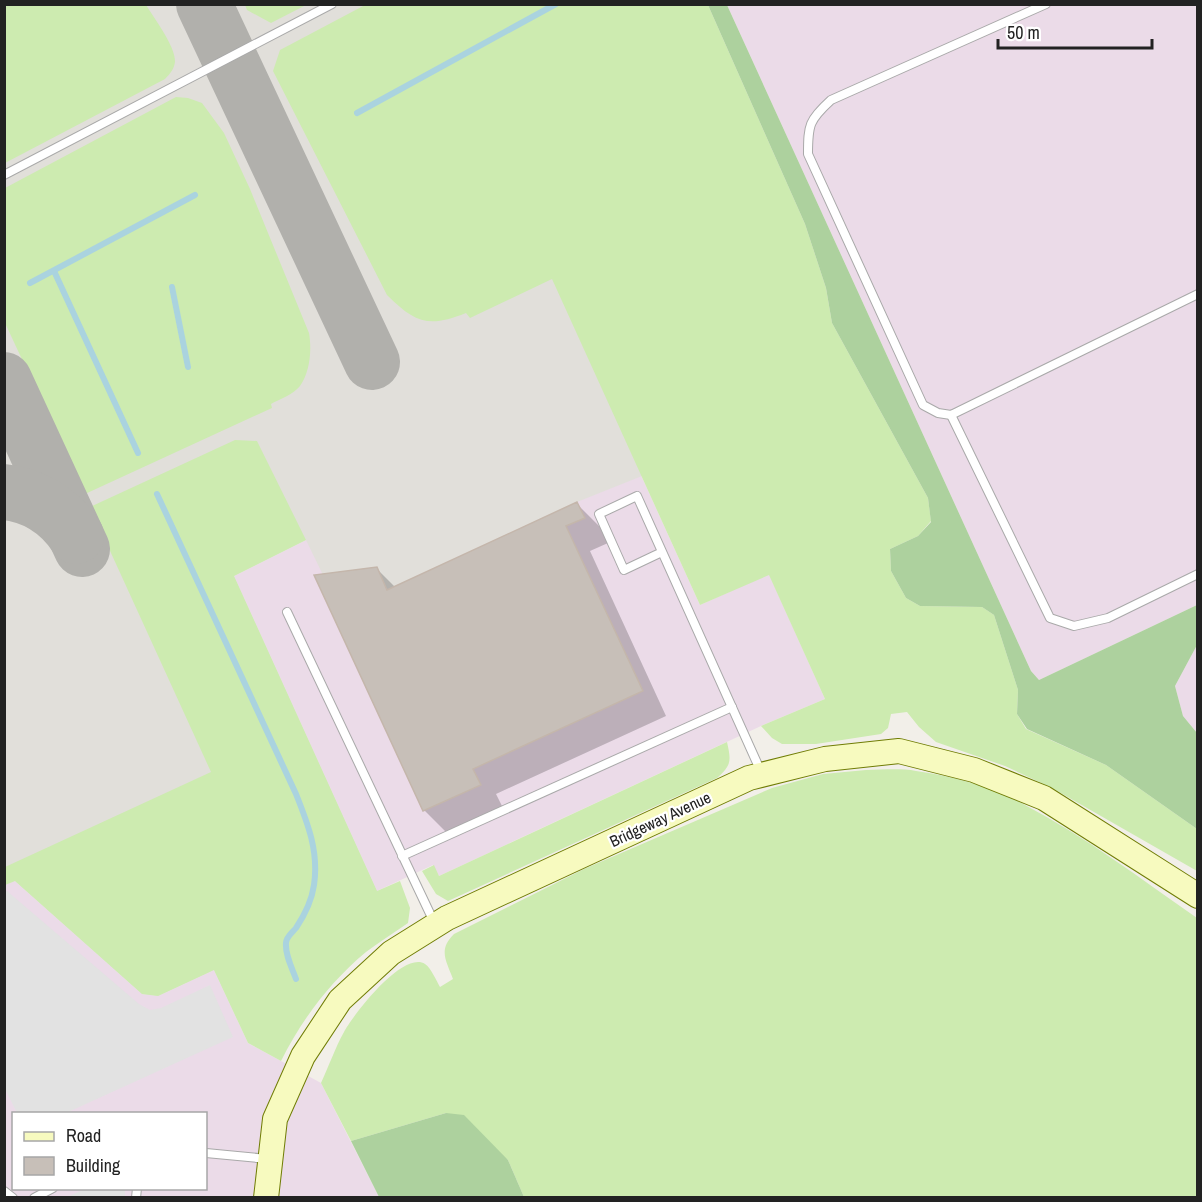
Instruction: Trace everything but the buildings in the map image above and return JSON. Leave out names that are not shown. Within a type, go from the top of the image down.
[{"type":"street","name":"Bridgeway Avenue","points":[[266,1197],[275,1119],[303,1056],[340,1000],[391,953],[447,918],[749,778],[825,759],[899,751],[974,770],[1044,798],[1197,896]]},
{"type":"lane","points":[[4,175],[332,4]]},
{"type":"lane","points":[[1046,4],[831,100],[813,116],[808,134],[808,154],[923,405],[938,413],[951,415],[1197,294]]},
{"type":"lane","points":[[951,415],[1050,618],[1074,626],[1108,618],[1197,574]]},
{"type":"lane","points":[[662,552],[624,570],[599,514],[637,496],[763,774]]},
{"type":"lane","points":[[287,612],[435,926]]},
{"type":"lane","points":[[402,856],[732,707]]},
{"type":"lane","points":[[207,1153],[271,1159]]},
{"type":"lane","points":[[34,1197],[49,1190]]},
{"type":"lane","points":[[4,1191],[13,1197]]},
{"type":"shaded area","points":[[5,5],[627,5],[642,476],[577,502],[387,590],[385,585],[338,606],[306,540],[234,576],[377,891],[237,1019],[214,970],[158,996],[142,994],[15,881],[5,885]]},
{"type":"shaded area","points":[[727,5],[1197,5],[1197,605],[1039,680],[1031,671]]},
{"type":"shaded area","points":[[552,279],[700,605],[769,574],[825,699],[761,726],[439,876],[433,865],[377,891],[234,576],[306,540]]},
{"type":"shaded area","points":[[1197,645],[1197,733],[1183,716],[1175,686]]},
{"type":"shaded area","points":[[15,881],[142,994],[158,996],[214,970],[248,1043],[321,1083],[379,1197],[5,1198],[4,885]]},
{"type":"shaded area","points":[[7,891],[139,1004],[150,1010],[161,1008],[210,985],[233,1037],[68,1112],[16,1112],[4,1087],[4,892]]},
{"type":"shaded area","points":[[83,1190],[125,1190],[125,1197],[67,1197]]},
{"type":"green space","points":[[5,4],[146,5],[172,49],[174,67],[165,79],[5,163]]},
{"type":"green space","points":[[245,5],[306,5],[271,23],[247,10]]},
{"type":"green space","points":[[365,5],[708,5],[805,224],[826,288],[832,323],[928,498],[931,521],[918,536],[890,549],[891,571],[906,598],[920,606],[982,607],[994,615],[1018,690],[1017,714],[1026,729],[1106,765],[1197,829],[1197,871],[1052,788],[1005,766],[936,742],[907,712],[891,714],[888,728],[881,734],[816,744],[782,744],[772,738],[761,726],[825,699],[769,575],[700,605],[552,279],[470,318],[466,313],[442,320],[423,320],[406,312],[387,295],[273,71],[280,50]]},
{"type":"green space","points":[[708,5],[727,5],[1031,671],[1039,680],[1197,605],[1197,645],[1175,686],[1183,716],[1197,733],[1197,829],[1106,765],[1027,729],[1017,714],[1018,690],[994,615],[982,607],[920,606],[906,598],[891,571],[890,549],[918,536],[931,522],[928,498],[832,323],[826,288],[805,224]]},
{"type":"green space","points":[[176,97],[202,103],[224,133],[250,189],[309,333],[308,368],[300,386],[291,394],[271,404],[272,408],[85,494],[5,323],[5,188]]},
{"type":"green space","points":[[235,440],[257,441],[306,540],[234,576],[377,891],[400,881],[410,908],[408,923],[366,952],[340,976],[318,1002],[298,1030],[281,1061],[248,1043],[214,970],[158,996],[142,994],[15,881],[5,885],[5,867],[211,772],[90,507]]},
{"type":"green space","points":[[727,742],[728,766],[717,778],[448,901],[436,894],[422,871],[434,865],[439,876]]},
{"type":"green space","points":[[866,770],[930,773],[972,783],[1013,799],[1048,817],[1197,918],[1197,1197],[524,1197],[508,1160],[446,1113],[351,1141],[321,1083],[349,1024],[380,986],[404,966],[416,962],[425,964],[440,987],[453,979],[446,961],[445,950],[454,934],[584,869],[772,788],[823,774]]},
{"type":"green space","points":[[446,1113],[464,1115],[508,1160],[524,1197],[379,1197],[351,1141]]},
{"type":"waterway","points":[[357,113],[556,4]]},
{"type":"waterway","points":[[30,283],[195,195]]},
{"type":"waterway","points":[[54,271],[138,453]]},
{"type":"waterway","points":[[172,287],[188,367]]},
{"type":"waterway","points":[[157,494],[296,794],[308,827],[315,861],[313,890],[305,913],[286,941],[288,957],[296,979]]},
{"type":"taxiway","points":[[204,4],[372,362]]},
{"type":"taxiway","points":[[4,380],[82,549]]},
{"type":"taxiway","points":[[4,492],[26,497],[45,506],[62,519],[76,536]]}]
